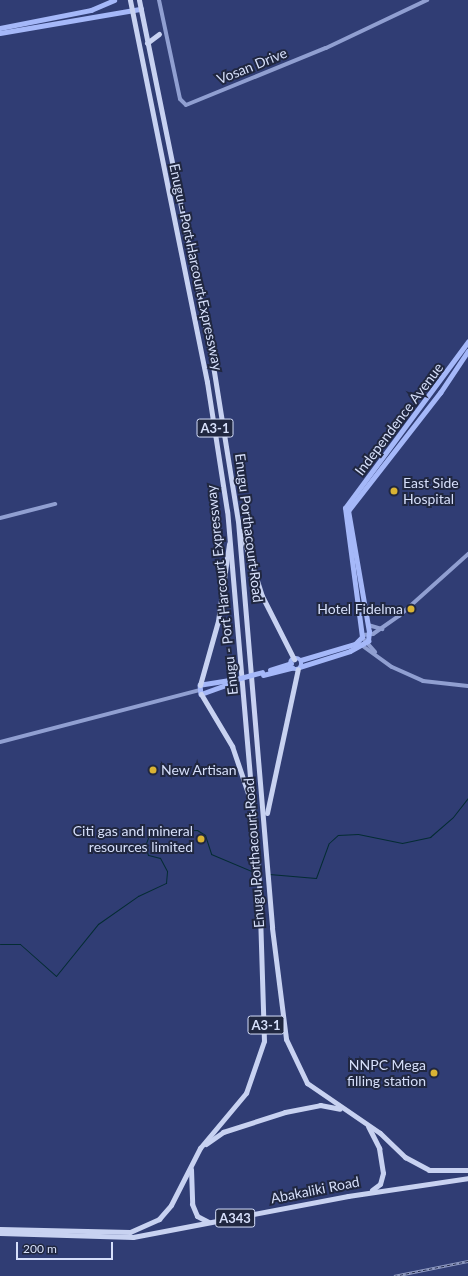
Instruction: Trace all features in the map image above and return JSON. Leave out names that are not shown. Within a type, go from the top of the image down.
[{"type":"highway","name":"Enugu - Port Harcourt Expressway","points":[[130,0],[207,382],[230,533],[258,862],[264,1041],[246,1093],[200,1148],[192,1164]]},
{"type":"highway","name":"Enugu Porthacourt Road","points":[[139,0],[211,353],[238,521],[266,826],[269,881],[286,1039],[307,1083],[368,1126]]},
{"type":"highway","points":[[147,44],[159,34]]},
{"type":"highway","points":[[238,521],[262,596],[295,665],[272,780],[266,826]]},
{"type":"highway","points":[[230,533],[218,621],[200,690],[232,746],[254,808]]},
{"type":"highway","name":"A343","points":[[200,1148],[237,1127],[305,1107],[326,1105],[348,1112]]},
{"type":"highway","name":"A343","points":[[368,1126],[405,1157],[429,1170],[468,1170]]},
{"type":"highway","name":"A343","points":[[364,1193],[378,1187],[383,1173],[379,1148],[368,1126]]},
{"type":"highway","name":"A343","points":[[192,1164],[192,1204],[197,1216],[210,1222]]},
{"type":"highway","name":"A343","points":[[0,1228],[135,1231],[165,1213],[192,1164]]},
{"type":"highway","name":"Abakaliki Road","points":[[0,1233],[133,1237],[364,1193],[468,1178]]},
{"type":"main road","points":[[0,28],[91,10],[114,0]]},
{"type":"main road","points":[[0,33],[141,9]]},
{"type":"main road","name":"Independence Avenue","points":[[400,441],[468,342]]},
{"type":"main road","name":"Independence Avenue","points":[[347,507],[400,441],[468,351]]},
{"type":"main road","points":[[200,690],[295,665],[361,644],[368,639],[368,624],[347,507]]},
{"type":"main road","points":[[347,507],[363,636],[361,644]]},
{"type":"main road","points":[[295,665],[301,660],[361,644]]},
{"type":"main road","points":[[200,690],[234,681]]},
{"type":"street","name":"Vosan Drive","points":[[159,0],[180,99],[186,105],[326,48],[427,0]]},
{"type":"street","points":[[0,518],[55,504]]},
{"type":"street","points":[[368,639],[382,629],[468,554]]},
{"type":"street","points":[[368,624],[382,629]]},
{"type":"street","points":[[363,636],[368,639],[375,653]]},
{"type":"street","points":[[361,644],[392,667],[423,681],[468,686]]},
{"type":"street","points":[[0,742],[200,690]]},
{"type":"waterway","points":[[269,874],[316,878],[329,843],[338,835],[358,834],[402,843],[430,837],[453,817],[468,798]]},
{"type":"waterway","points":[[0,944],[20,944],[56,976],[98,924],[138,896],[166,883],[167,871],[160,858],[148,855],[145,846],[150,832],[197,830],[205,835],[211,854],[256,873]]},
{"type":"railway","points":[[394,1276],[468,1261]]},
{"type":"place","name":"East Side Hospital","points":[[394,491]]},
{"type":"place","name":"Hotel Fidelma","points":[[411,609]]},
{"type":"place","name":"New Artisan","points":[[153,770]]},
{"type":"place","name":"Citi gas and mineral resources limited","points":[[201,839]]},
{"type":"place","name":"NNPC Mega filling station","points":[[434,1073]]}]
